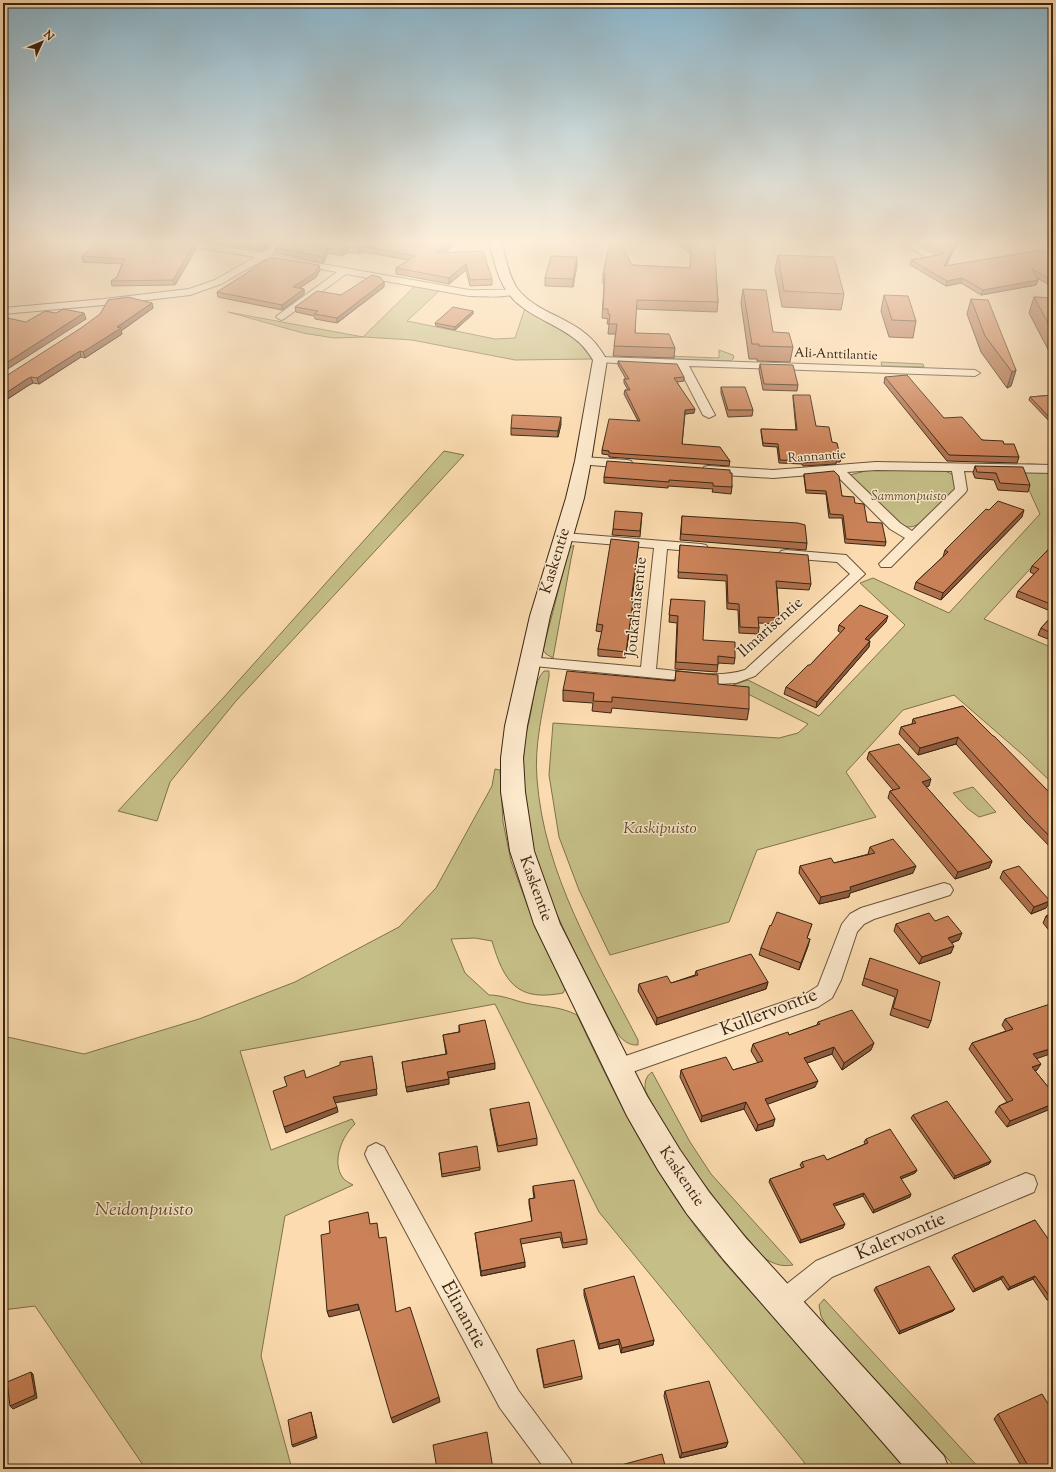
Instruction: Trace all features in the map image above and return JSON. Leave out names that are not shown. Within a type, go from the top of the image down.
[{"type":"street","points":[[3,311],[35,310]]},
{"type":"street","points":[[281,317],[291,310]]},
{"type":"street","points":[[537,310],[585,338],[595,350],[600,360]]},
{"type":"street","name":"Ali-Anttilantie","points":[[600,360],[975,373]]},
{"type":"street","name":"Kaskentie","points":[[600,360],[583,461],[564,537],[540,616],[516,726],[512,758],[513,792],[522,851],[547,924],[586,1006],[637,1106],[668,1160],[698,1203],[734,1248],[931,1469]]},
{"type":"street","points":[[682,363],[709,415]]},
{"type":"street","points":[[583,461],[637,465]]},
{"type":"street","name":"Rannantie","points":[[699,469],[773,474],[883,466],[1053,469]]},
{"type":"street","points":[[886,564],[961,490],[957,467]]},
{"type":"street","points":[[838,470],[895,526],[913,538]]},
{"type":"street","points":[[564,537],[715,549]]},
{"type":"street","name":"Joukahaisentie","points":[[648,673],[661,545]]},
{"type":"street","name":"Ilmarisentie","points":[[529,662],[718,679],[736,678],[750,672],[858,574],[841,558],[777,553]]},
{"type":"street","name":"Kullervontie","points":[[618,1068],[811,1001],[825,992],[831,980],[849,929],[857,919],[868,913],[944,890]]},
{"type":"street","name":"Elinantie","points":[[376,1154],[509,1398],[561,1469]]},
{"type":"street","name":"Kalervontie","points":[[783,1303],[824,1269],[1026,1184]]},
{"type":"green space","points":[[391,310],[419,310],[407,321],[495,339],[515,338],[524,310],[528,310],[577,337],[593,359],[515,360],[412,340],[364,337],[334,338],[303,333],[228,312],[363,337]]},
{"type":"green space","points":[[719,350],[733,355],[734,358],[731,361],[644,358],[643,355],[719,358]]},
{"type":"green space","points":[[881,362],[923,364],[924,367],[882,366]]},
{"type":"green space","points":[[444,451],[464,455],[236,701],[170,782],[157,821],[118,811],[224,697]]},
{"type":"green space","name":"Kaskipuisto","points":[[1028,464],[1053,465],[1053,544],[984,619],[1053,648],[1053,784],[1023,755],[954,695],[903,710],[846,772],[876,817],[757,850],[729,922],[610,955],[579,890],[559,837],[549,775],[553,723],[779,738],[798,733],[808,724],[733,685],[748,680],[819,716],[905,625],[860,583],[873,578],[949,613],[1040,514],[1018,466]]},
{"type":"green space","name":"Sammonpuisto","points":[[888,469],[945,471],[952,474],[956,486],[954,490],[920,523],[912,527],[905,526],[899,524],[850,475],[869,470]]},
{"type":"green space","points":[[574,545],[553,658],[546,654],[543,650],[569,549]]},
{"type":"green space","points":[[544,671],[549,671],[549,677],[540,728],[536,766],[542,814],[550,848],[574,914],[605,978],[638,1040],[638,1045],[629,1044],[622,1039],[612,1025],[558,917],[540,872],[533,849],[525,799],[524,745],[536,686]]},
{"type":"green space","name":"Neidonpuisto","points":[[495,769],[500,770],[503,822],[511,861],[528,907],[565,989],[563,993],[547,995],[523,991],[515,986],[508,978],[502,968],[492,941],[475,938],[451,939],[465,973],[489,995],[558,1008],[577,1015],[603,1069],[646,1150],[661,1176],[695,1226],[732,1271],[909,1469],[806,1469],[804,1462],[599,1212],[495,1004],[240,1051],[271,1150],[352,1119],[355,1124],[342,1142],[338,1157],[340,1172],[346,1181],[353,1185],[285,1216],[261,1356],[292,1469],[144,1469],[143,1465],[35,1306],[3,1310],[3,1194],[6,1188],[6,1159],[3,1155],[3,1036],[84,1054],[199,1019],[295,982],[399,927],[436,888],[492,786]]},
{"type":"green space","points":[[973,787],[996,812],[979,817],[968,809],[953,793]]},
{"type":"green space","points":[[652,1072],[690,1142],[711,1174],[793,1265],[785,1266],[771,1262],[764,1258],[699,1177],[670,1135],[645,1090],[646,1080]]},
{"type":"green space","points":[[824,1299],[980,1469],[957,1469],[827,1327],[821,1316],[819,1305]]},
{"type":"building","points":[[62,310],[67,310],[84,313],[3,365],[3,317],[26,322],[45,311],[56,313]]},
{"type":"building","points":[[102,310],[142,310],[117,327],[121,328],[83,352],[80,351],[37,378],[31,377],[27,379],[3,395],[3,377],[81,328],[100,314]]},
{"type":"building","points":[[310,310],[348,310],[337,318],[314,314],[318,311]]},
{"type":"building","points":[[450,310],[473,311],[455,327],[435,323]]},
{"type":"building","points":[[608,310],[636,310],[635,333],[669,334],[675,348],[614,346],[617,324],[609,324],[610,314],[608,314]]},
{"type":"building","points":[[746,310],[769,310],[773,332],[789,333],[793,347],[759,346],[759,344],[752,344]]},
{"type":"building","points":[[889,310],[912,310],[916,321],[892,320]]},
{"type":"building","points":[[975,310],[992,310],[1016,370],[1012,372],[985,336]]},
{"type":"building","points":[[1041,310],[1053,310],[1053,332]]},
{"type":"building","points":[[618,361],[677,364],[684,377],[674,378],[695,409],[685,410],[682,444],[720,447],[730,461],[609,453],[609,451],[602,450],[609,419],[640,421],[625,390],[630,390],[624,379],[629,379]]},
{"type":"building","points":[[760,364],[793,365],[798,385],[764,384]]},
{"type":"building","points":[[907,375],[944,418],[962,417],[982,440],[1003,441],[1004,444],[1014,444],[1019,457],[949,455],[885,377]]},
{"type":"building","points":[[721,387],[745,387],[753,410],[728,410]]},
{"type":"building","points":[[793,395],[810,395],[816,426],[829,427],[832,442],[837,443],[841,459],[836,458],[836,460],[803,463],[803,461],[780,460],[778,444],[763,443],[761,429],[797,430]]},
{"type":"building","points":[[1053,395],[1053,421],[1030,397]]},
{"type":"building","points":[[512,415],[561,417],[558,431],[511,428]]},
{"type":"building","points":[[607,461],[730,470],[730,473],[732,473],[732,487],[713,486],[713,483],[669,480],[669,482],[604,477]]},
{"type":"building","points":[[975,466],[1023,467],[1030,485],[1000,483],[996,473],[977,472]]},
{"type":"building","points":[[834,471],[839,476],[842,496],[854,497],[855,503],[864,504],[867,522],[882,523],[886,542],[846,539],[843,515],[830,514],[826,491],[806,490],[804,474]]},
{"type":"building","points":[[998,501],[1024,510],[943,593],[916,582],[948,552],[945,550],[986,509],[989,510]]},
{"type":"building","points":[[615,511],[642,513],[640,531],[613,529]]},
{"type":"building","points":[[682,516],[798,523],[805,525],[807,543],[681,534]]},
{"type":"building","points":[[611,539],[639,542],[626,652],[598,649],[603,625],[597,624]]},
{"type":"building","points":[[680,545],[808,555],[811,584],[776,581],[779,618],[758,617],[759,628],[740,627],[739,604],[728,603],[727,575],[678,572]]},
{"type":"building","points":[[1053,545],[1053,605],[1018,591],[1039,569],[1032,566]]},
{"type":"building","points":[[671,599],[705,601],[703,640],[735,642],[735,658],[718,656],[718,665],[676,662],[678,616],[669,615]]},
{"type":"building","points":[[860,605],[888,616],[865,639],[870,641],[817,702],[786,687],[808,665],[810,665],[845,628],[839,625]]},
{"type":"building","points":[[1053,615],[1053,634],[1041,628]]},
{"type":"building","points":[[567,671],[675,681],[676,671],[718,675],[718,684],[749,687],[749,709],[612,697],[612,702],[593,701],[594,693],[563,690]]},
{"type":"building","points":[[963,706],[1053,796],[1053,840],[958,737],[920,748],[901,727],[916,723],[913,719]]},
{"type":"building","points":[[899,744],[931,779],[922,782],[992,861],[958,872],[890,791],[900,788],[869,752]]},
{"type":"building","points":[[893,839],[916,866],[850,887],[851,890],[821,897],[800,866],[831,858],[834,863],[875,853],[870,847]]},
{"type":"building","points":[[1019,866],[1050,901],[1034,907],[1003,871]]},
{"type":"building","points":[[777,912],[812,924],[807,938],[810,939],[801,963],[761,948]]},
{"type":"building","points":[[929,913],[935,921],[948,916],[962,933],[948,938],[954,946],[922,957],[896,924]]},
{"type":"building","points":[[1053,913],[1053,924],[1046,916]]},
{"type":"building","points":[[751,954],[768,982],[657,1018],[639,984],[667,976],[671,983],[698,975],[696,971]]},
{"type":"building","points":[[870,958],[940,982],[931,1021],[893,1008],[898,990],[864,978]]},
{"type":"building","points":[[1053,1003],[1053,1048],[1033,1054],[1041,1064],[1032,1067],[1053,1093],[1053,1104],[1010,1121],[999,1106],[1013,1100],[972,1043],[1013,1029],[1005,1019]]},
{"type":"building","points":[[852,1010],[874,1043],[844,1063],[834,1047],[804,1058],[818,1081],[765,1099],[775,1119],[758,1125],[746,1102],[702,1116],[681,1070],[726,1057],[733,1070],[763,1061],[753,1044],[788,1032],[789,1035],[820,1024],[818,1022]]},
{"type":"building","points":[[485,1020],[495,1063],[447,1072],[449,1079],[406,1087],[402,1062],[447,1054],[443,1035],[460,1032],[459,1025]]},
{"type":"building","points":[[372,1056],[377,1089],[333,1097],[337,1107],[284,1127],[273,1091],[287,1086],[284,1077],[304,1070],[306,1078],[340,1065],[340,1062]]},
{"type":"building","points":[[947,1101],[991,1161],[955,1176],[913,1115]]},
{"type":"building","points":[[529,1102],[537,1138],[498,1146],[490,1109]]},
{"type":"building","points":[[890,1129],[917,1170],[900,1177],[911,1194],[874,1210],[864,1193],[833,1204],[845,1224],[801,1240],[770,1179],[804,1167],[802,1162],[824,1155],[827,1160],[868,1143],[866,1139]]},
{"type":"building","points":[[477,1146],[480,1167],[442,1174],[439,1153]]},
{"type":"building","points":[[574,1180],[587,1239],[563,1243],[561,1232],[520,1239],[525,1262],[481,1271],[475,1233],[532,1221],[529,1199],[535,1198],[533,1186]]},
{"type":"building","points":[[368,1212],[370,1224],[377,1223],[379,1238],[386,1237],[396,1312],[410,1307],[439,1397],[391,1418],[358,1304],[327,1311],[321,1235],[330,1233],[329,1221]]},
{"type":"building","points":[[1035,1220],[1053,1246],[1053,1295],[1050,1297],[1035,1276],[1010,1287],[1003,1276],[975,1289],[954,1255]]},
{"type":"building","points":[[929,1266],[955,1309],[900,1331],[876,1287]]},
{"type":"building","points":[[634,1276],[654,1340],[622,1348],[619,1339],[599,1344],[584,1289]]},
{"type":"building","points":[[574,1340],[582,1376],[544,1385],[537,1349]]},
{"type":"building","points":[[31,1372],[35,1395],[10,1406],[7,1382]]},
{"type":"building","points":[[709,1381],[728,1442],[682,1453],[665,1391]]},
{"type":"building","points":[[1042,1394],[1053,1412],[1053,1469],[1030,1469],[998,1414]]},
{"type":"building","points":[[311,1412],[316,1436],[292,1445],[288,1420]]},
{"type":"building","points":[[487,1432],[493,1469],[437,1469],[433,1445]]},
{"type":"building","points":[[662,1454],[666,1469],[622,1469],[621,1465]]}]
